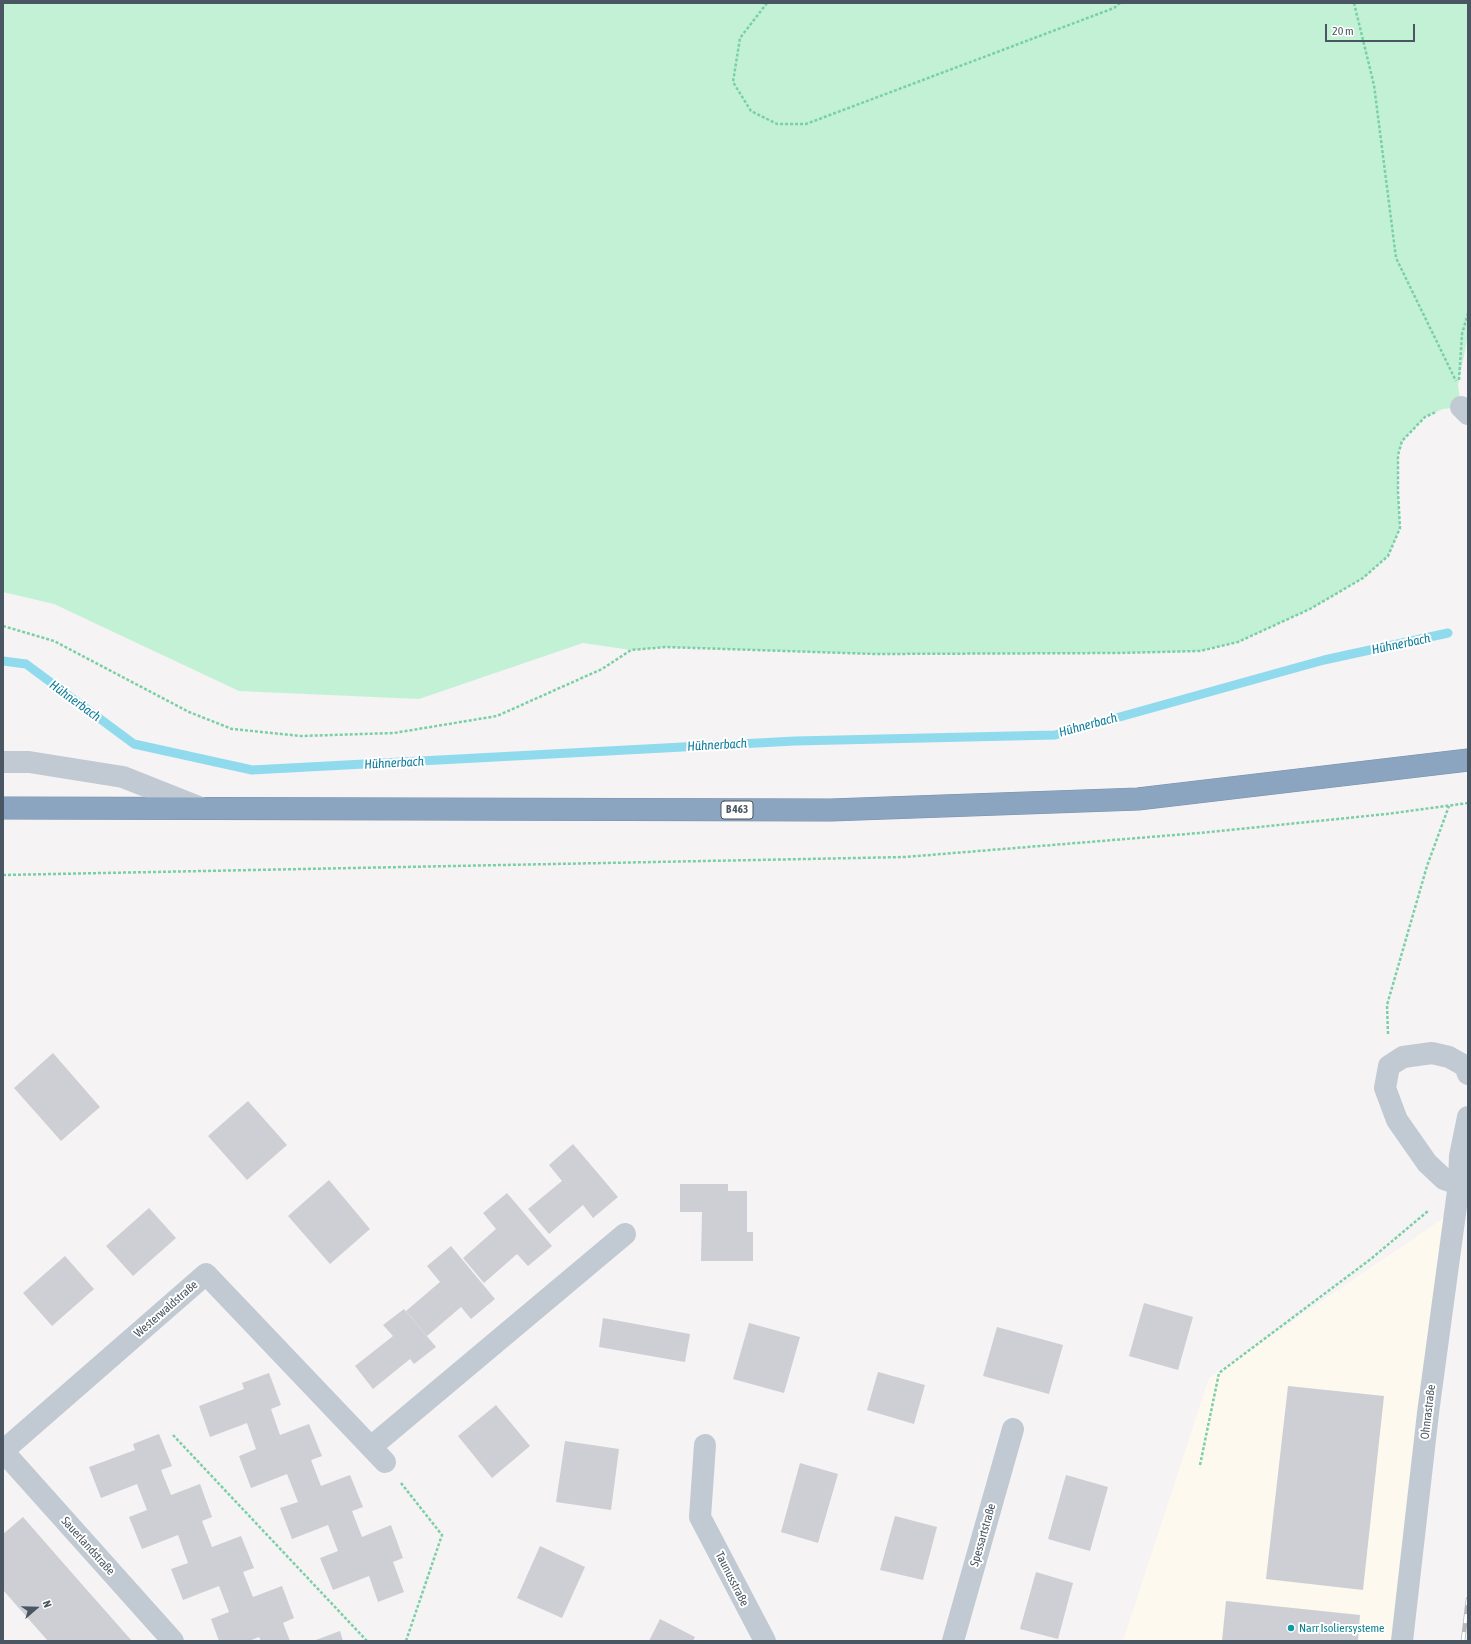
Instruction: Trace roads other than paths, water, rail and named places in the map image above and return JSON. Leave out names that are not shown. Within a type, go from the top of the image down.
[{"type":"highway","name":"B 463","points":[[3,808],[831,810],[1122,800],[1468,760]]},
{"type":"street","points":[[3,762],[29,762],[123,777],[201,808]]},
{"type":"street","points":[[1459,1184],[1444,1178],[1427,1163],[1397,1120],[1385,1088],[1389,1066],[1403,1057],[1432,1053],[1449,1057],[1465,1066],[1468,1074]]},
{"type":"street","name":"Ohnrastraße","points":[[1402,1641],[1428,1413],[1459,1184],[1460,1156],[1468,1117]]},
{"type":"street","name":"Westerwaldstraße","points":[[3,1451],[206,1274],[378,1454],[625,1234]]},
{"type":"street","name":"Spessartstraße","points":[[953,1641],[1013,1429]]},
{"type":"street","name":"Taunusstraße","points":[[705,1445],[700,1517],[765,1641]]},
{"type":"street","name":"Sauerlandstraße","points":[[3,1451],[173,1641]]},
{"type":"waterway","name":"Hühnerbach","points":[[3,661],[26,664],[134,744],[252,770],[795,741],[1055,735],[1324,660],[1448,633]]},
{"type":"railway","points":[[1463,1641],[1468,1599]]},
{"type":"place","name":"Narr Isoliersysteme","points":[[1291,1628]]}]
